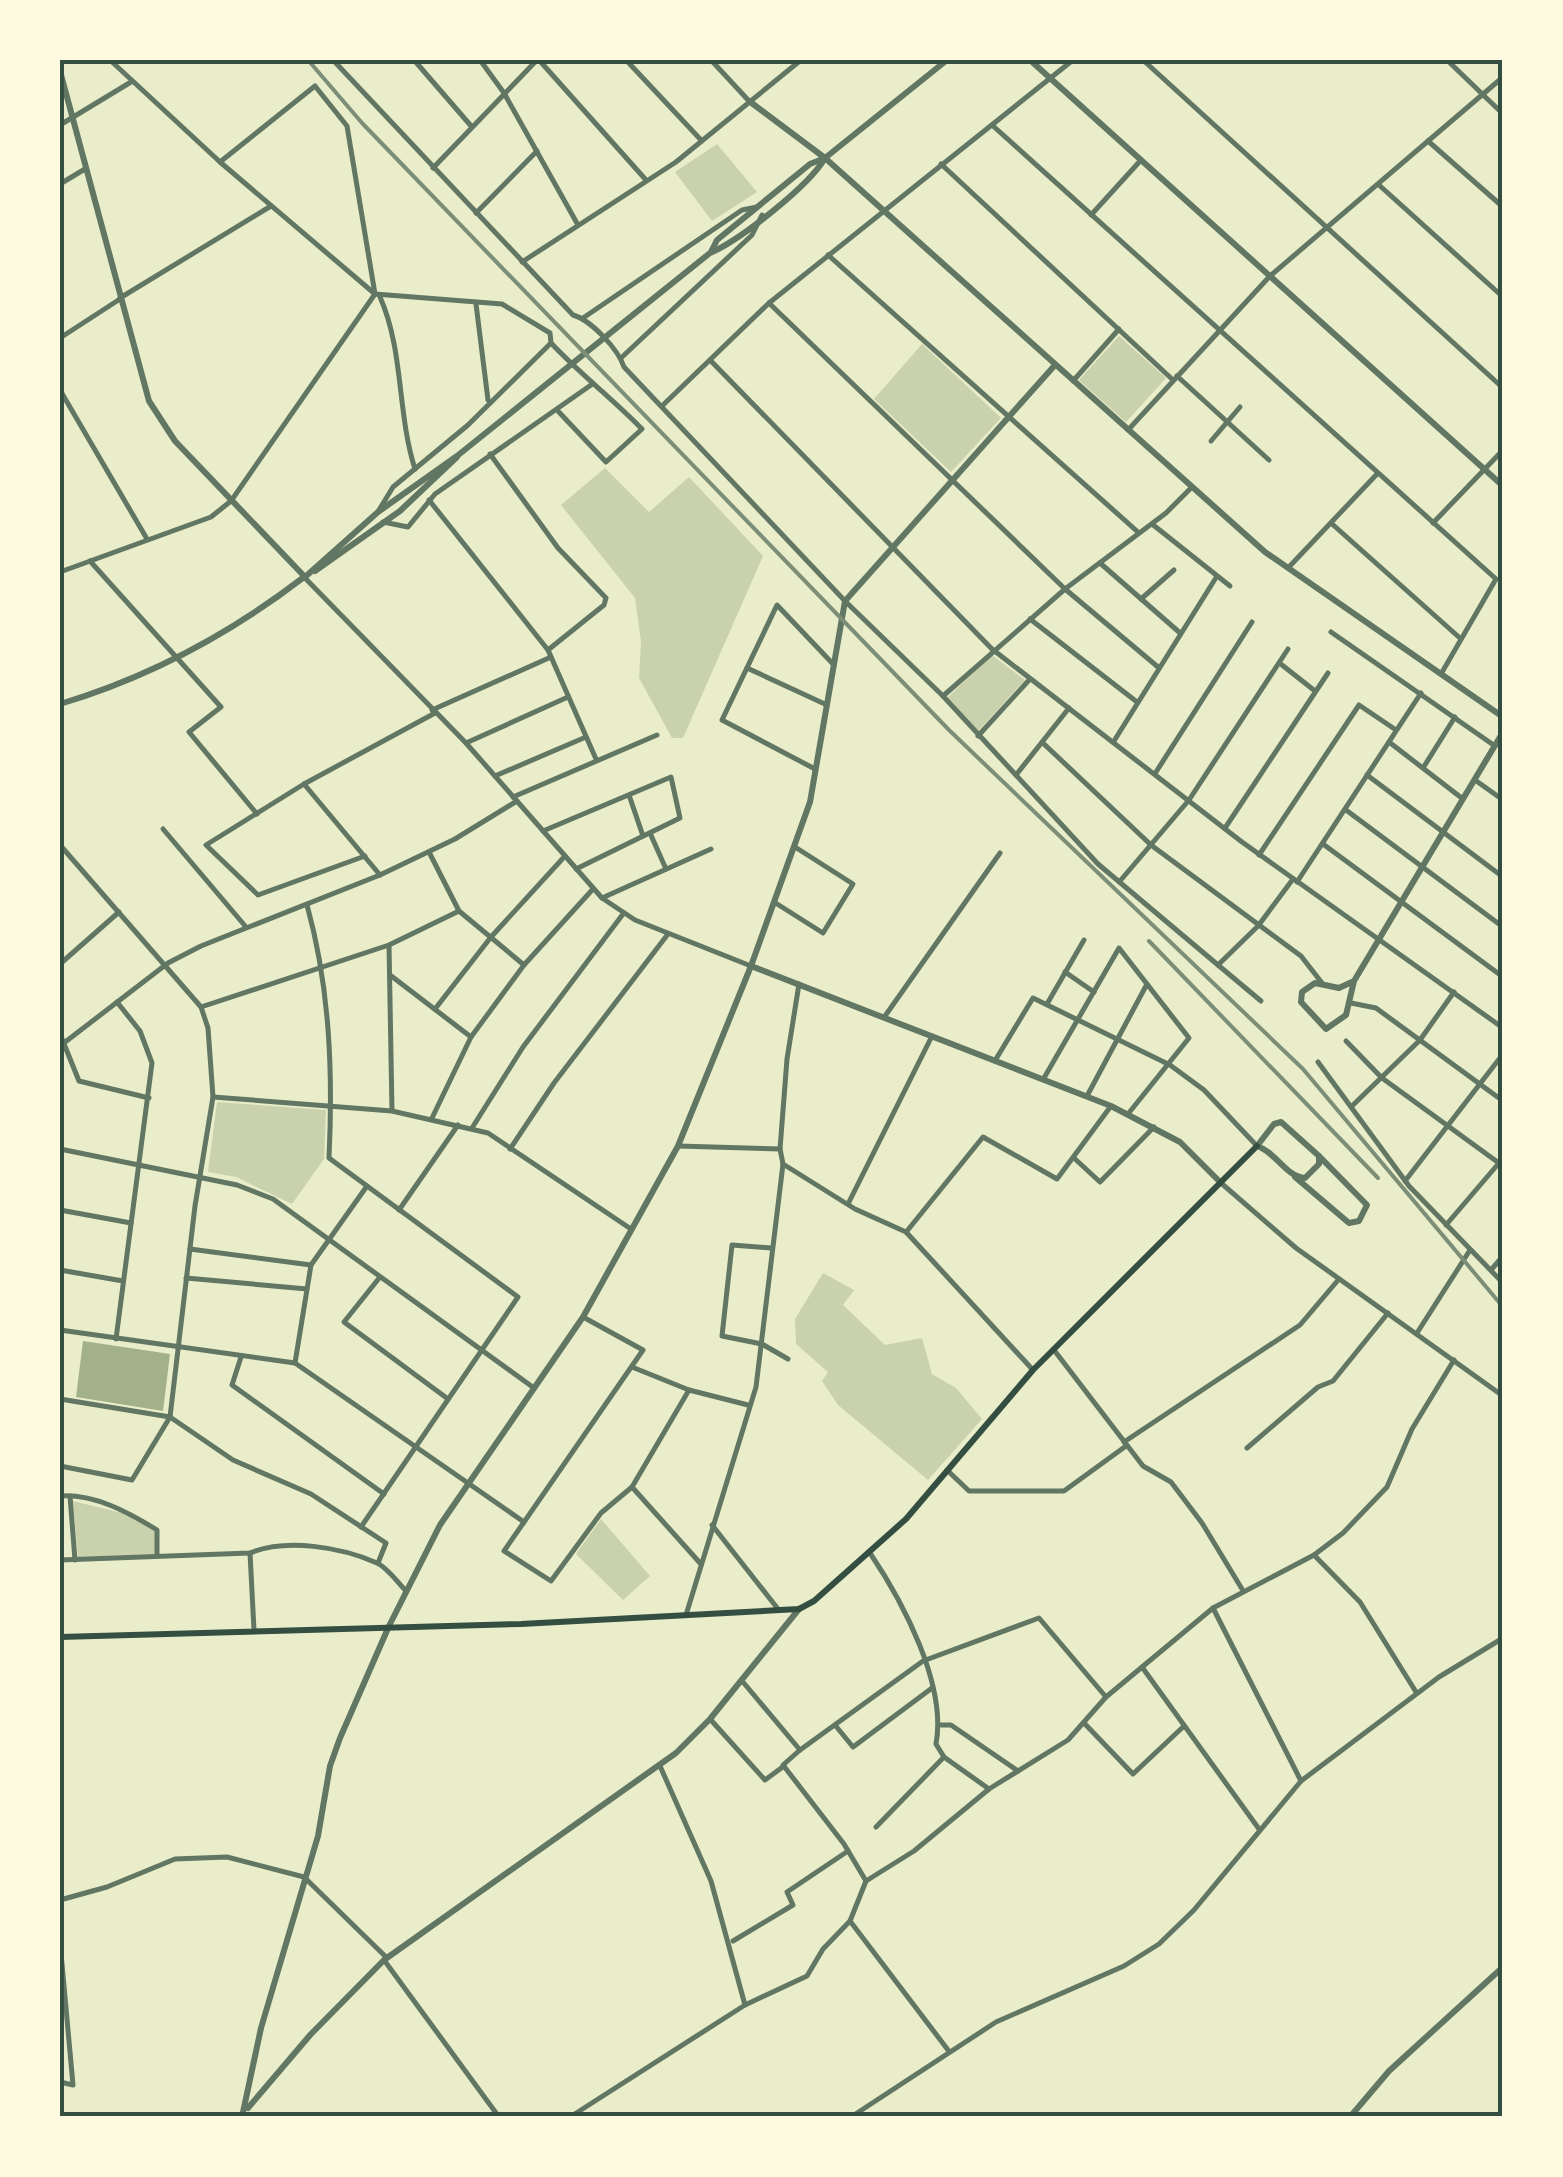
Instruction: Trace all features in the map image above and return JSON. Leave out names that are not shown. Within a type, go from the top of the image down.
[{"type":"main road","points":[[60,1637],[782,1613],[799,1609],[870,1553],[1053,1349],[1257,1146]]},
{"type":"street","points":[[110,60],[220,162],[377,294],[502,304],[550,334],[551,343],[591,386]]},
{"type":"street","points":[[333,60],[572,315],[583,318],[844,600],[943,696],[1016,776],[1120,881],[1260,1001]]},
{"type":"street","points":[[414,60],[472,126]]},
{"type":"street","points":[[480,60],[504,92],[578,225]]},
{"type":"street","points":[[433,168],[538,60],[646,180]]},
{"type":"street","points":[[626,60],[701,140]]},
{"type":"street","points":[[711,60],[749,101],[824,158],[1288,568],[1503,717]]},
{"type":"street","points":[[522,262],[646,180],[801,60]]},
{"type":"street","points":[[304,577],[378,512],[457,456],[760,211],[817,172],[824,158],[947,60]]},
{"type":"street","points":[[1030,60],[1503,486]]},
{"type":"street","points":[[662,406],[769,304],[1073,60]]},
{"type":"street","points":[[1142,60],[1503,388]]},
{"type":"street","points":[[1446,60],[1503,114]]},
{"type":"street","points":[[60,71],[143,384],[157,416],[231,501],[466,743],[602,898],[624,914],[669,934],[1044,1078],[1154,1127],[1180,1142],[1277,1233],[1503,1396]]},
{"type":"street","points":[[1128,430],[1270,276],[1503,77]]},
{"type":"street","points":[[60,125],[131,82]]},
{"type":"street","points":[[220,162],[316,86],[347,126],[377,294],[389,317],[402,431],[414,469]]},
{"type":"street","points":[[992,125],[1496,579],[1440,674]]},
{"type":"street","points":[[1428,141],[1503,207]]},
{"type":"street","points":[[476,213],[537,151]]},
{"type":"street","points":[[1091,216],[1141,160]]},
{"type":"street","points":[[941,164],[1119,330],[1269,460]]},
{"type":"street","points":[[60,184],[85,169]]},
{"type":"street","points":[[1378,185],[1503,297]]},
{"type":"street","points":[[60,338],[271,206]]},
{"type":"street","points":[[583,318],[742,210],[760,211]]},
{"type":"street","points":[[621,358],[752,234],[760,211]]},
{"type":"street","points":[[828,255],[1139,532]]},
{"type":"street","points":[[60,572],[210,516],[231,501],[377,294]]},
{"type":"street","points":[[476,304],[488,401]]},
{"type":"street","points":[[769,304],[1065,589],[1158,666]]},
{"type":"street","points":[[1073,381],[1119,330]]},
{"type":"street","points":[[378,512],[394,487],[551,343]]},
{"type":"street","points":[[710,360],[992,649],[1295,881],[1503,1028]]},
{"type":"street","points":[[247,2109],[261,2028],[318,1836],[330,1766],[388,1626],[440,1525],[582,1317],[678,1146],[795,847],[816,770],[844,600],[1055,364]]},
{"type":"street","points":[[383,522],[408,528],[429,500],[591,386],[601,387],[642,430],[606,462],[557,410]]},
{"type":"street","points":[[60,390],[148,540]]},
{"type":"street","points":[[1210,441],[1240,406]]},
{"type":"street","points":[[1433,523],[1503,450]]},
{"type":"street","points":[[365,856],[258,895],[206,845],[304,784],[549,653],[604,606],[606,598],[558,548],[490,454]]},
{"type":"street","points":[[60,704],[178,658],[244,620],[383,522],[446,472],[457,456]]},
{"type":"street","points":[[1288,568],[1377,474]]},
{"type":"street","points":[[943,696],[992,649],[1152,524],[1192,487]]},
{"type":"street","points":[[429,500],[549,653],[596,759]]},
{"type":"street","points":[[1330,523],[1461,639]]},
{"type":"street","points":[[1152,524],[1230,586]]},
{"type":"street","points":[[90,560],[221,707],[189,732],[257,814]]},
{"type":"street","points":[[1100,563],[1179,632]]},
{"type":"street","points":[[1141,599],[1174,570]]},
{"type":"street","points":[[1114,742],[1217,576]]},
{"type":"street","points":[[816,770],[722,720],[777,605],[834,665]]},
{"type":"street","points":[[1030,618],[1137,702]]},
{"type":"street","points":[[1156,772],[1252,622]]},
{"type":"street","points":[[1331,632],[1495,746]]},
{"type":"street","points":[[1120,881],[1189,800],[1281,665],[1288,648]]},
{"type":"street","points":[[1281,665],[1314,691]]},
{"type":"street","points":[[747,668],[827,705]]},
{"type":"street","points":[[1225,828],[1328,673]]},
{"type":"street","points":[[978,736],[1030,679]]},
{"type":"street","points":[[1218,966],[1258,926],[1323,844],[1420,693]]},
{"type":"street","points":[[466,743],[568,697]]},
{"type":"street","points":[[1260,855],[1359,705],[1396,730]]},
{"type":"street","points":[[1016,776],[1069,708]]},
{"type":"street","points":[[1424,768],[1455,717]]},
{"type":"street","points":[[1354,982],[1339,988],[1307,986],[1300,996],[1326,1029],[1341,1021],[1351,1003],[1354,982],[1503,732]]},
{"type":"street","points":[[62,1045],[168,964],[246,928],[380,875],[429,852],[515,799],[656,735]]},
{"type":"street","points":[[496,776],[586,737]]},
{"type":"street","points":[[1389,742],[1464,799]]},
{"type":"street","points":[[1044,744],[1151,845],[1301,956],[1322,984]]},
{"type":"street","points":[[1367,775],[1503,877]]},
{"type":"street","points":[[544,831],[670,776],[680,818],[576,869]]},
{"type":"street","points":[[1475,780],[1503,800]]},
{"type":"street","points":[[304,784],[380,875]]},
{"type":"street","points":[[628,795],[666,870]]},
{"type":"street","points":[[1346,810],[1503,927]]},
{"type":"street","points":[[163,829],[238,912],[246,928]]},
{"type":"street","points":[[1323,844],[1503,977]]},
{"type":"street","points":[[60,845],[168,964],[201,1007],[208,1028],[213,1097],[170,1417],[132,1480],[60,1466]]},
{"type":"street","points":[[774,902],[824,933],[852,884],[795,847]]},
{"type":"street","points":[[602,898],[711,849]]},
{"type":"street","points":[[429,852],[459,911],[524,965]]},
{"type":"street","points":[[885,1016],[1000,853]]},
{"type":"street","points":[[435,1009],[491,937],[565,856]]},
{"type":"street","points":[[432,1118],[470,1037],[524,965],[593,889]]},
{"type":"street","points":[[307,906],[323,964],[332,1105],[330,1158],[518,1297],[361,1527]]},
{"type":"street","points":[[201,1007],[389,945],[459,911]]},
{"type":"street","points":[[60,964],[119,912]]},
{"type":"street","points":[[472,1128],[523,1047],[624,914]]},
{"type":"street","points":[[510,1149],[554,1083],[669,934]]},
{"type":"street","points":[[1046,1004],[1084,940]]},
{"type":"street","points":[[389,945],[392,1111]]},
{"type":"street","points":[[1044,1078],[1119,948],[1189,1038],[1128,1114]]},
{"type":"street","points":[[1065,972],[1094,992]]},
{"type":"street","points":[[390,974],[470,1037]]},
{"type":"street","points":[[686,1615],[762,1344],[783,1164],[780,1149],[786,1059],[800,984]]},
{"type":"street","points":[[1087,1096],[1147,984]]},
{"type":"street","points":[[1352,1106],[1420,1040],[1454,992]]},
{"type":"street","points":[[996,1059],[1033,998],[1118,1036],[1170,1065],[1204,1090],[1257,1146],[1269,1150],[1349,1223],[1359,1221],[1366,1205],[1286,1123],[1276,1122],[1257,1146]]},
{"type":"street","points":[[116,1339],[142,1166],[152,1063],[140,1032],[117,1002]]},
{"type":"street","points":[[1351,1003],[1376,1008],[1503,1100]]},
{"type":"street","points":[[60,1034],[79,1081],[150,1098]]},
{"type":"street","points":[[848,1204],[932,1035]]},
{"type":"street","points":[[1346,1041],[1382,1078],[1501,1165],[1446,1225]]},
{"type":"street","points":[[1405,1181],[1503,1054]]},
{"type":"street","points":[[1318,1062],[1405,1181],[1503,1284]]},
{"type":"street","points":[[213,1097],[392,1111],[488,1133],[633,1230]]},
{"type":"street","points":[[906,1232],[983,1138],[1058,1179],[1111,1106]]},
{"type":"street","points":[[399,1210],[458,1125]]},
{"type":"street","points":[[1074,1158],[1100,1182],[1154,1127]]},
{"type":"street","points":[[1265,1135],[1269,1150]]},
{"type":"street","points":[[678,1146],[780,1149]]},
{"type":"street","points":[[60,1148],[202,1178],[273,1199],[534,1388]]},
{"type":"street","points":[[1295,1177],[1306,1178],[1319,1164],[1319,1156]]},
{"type":"street","points":[[783,1164],[848,1204],[906,1232],[1034,1370]]},
{"type":"street","points":[[295,1363],[311,1265],[367,1186]]},
{"type":"street","points":[[60,1210],[132,1223]]},
{"type":"street","points":[[771,1248],[732,1244],[722,1336],[762,1344],[788,1359]]},
{"type":"street","points":[[190,1248],[311,1265]]},
{"type":"street","points":[[1416,1333],[1470,1250]]},
{"type":"street","points":[[1491,1270],[1503,1256]]},
{"type":"street","points":[[60,1270],[124,1281]]},
{"type":"street","points":[[380,1277],[344,1322],[449,1400]]},
{"type":"street","points":[[186,1278],[307,1289]]},
{"type":"street","points":[[947,1470],[969,1491],[1064,1491],[1124,1444],[1300,1325],[1339,1279]]},
{"type":"street","points":[[1247,1448],[1318,1387],[1333,1381],[1388,1313]]},
{"type":"street","points":[[582,1317],[642,1350],[504,1551],[551,1581],[601,1513],[632,1487],[688,1390]]},
{"type":"street","points":[[60,1330],[295,1363],[524,1522]]},
{"type":"street","points":[[1053,1349],[1143,1466],[1171,1482],[1202,1522],[1242,1590]]},
{"type":"street","points":[[242,1357],[232,1386],[384,1494]]},
{"type":"street","points":[[570,2117],[745,2005],[807,1976],[823,1949],[850,1922],[866,1881],[914,1851],[989,1790],[1056,1749],[1106,1698],[1213,1608],[1314,1555],[1364,1513],[1387,1487],[1412,1429],[1454,1360]]},
{"type":"street","points":[[632,1367],[688,1390],[748,1405]]},
{"type":"street","points":[[60,1400],[170,1417],[233,1460],[311,1494],[386,1543],[378,1563]]},
{"type":"street","points":[[632,1487],[700,1563]]},
{"type":"street","points":[[60,1496],[128,1512],[157,1530],[157,1556]]},
{"type":"street","points":[[70,1496],[75,1560]]},
{"type":"street","points":[[712,1525],[782,1613]]},
{"type":"street","points":[[60,1560],[250,1553],[272,1544],[316,1548],[378,1563],[406,1591]]},
{"type":"street","points":[[250,1553],[254,1630]]},
{"type":"street","points":[[870,1553],[907,1614],[932,1688],[939,1725],[936,1744],[944,1757],[989,1790]]},
{"type":"street","points":[[1314,1555],[1371,1618],[1416,1693]]},
{"type":"street","points":[[1213,1608],[1300,1780]]},
{"type":"street","points":[[242,2117],[386,1959],[660,1766],[743,1682],[799,1609]]},
{"type":"street","points":[[710,1719],[765,1780],[922,1661],[1039,1618],[1106,1698]]},
{"type":"street","points":[[851,2117],[948,2050],[1010,2015],[1148,1953],[1185,1920],[1300,1780],[1416,1693],[1503,1638]]},
{"type":"street","points":[[1142,1668],[1258,1830]]},
{"type":"street","points":[[743,1682],[800,1750]]},
{"type":"street","points":[[835,1725],[853,1747],[932,1688]]},
{"type":"street","points":[[1084,1724],[1133,1774],[1184,1726]]},
{"type":"street","points":[[939,1725],[951,1725],[1018,1771]]},
{"type":"street","points":[[876,1827],[944,1757]]},
{"type":"street","points":[[660,1766],[711,1881],[731,1942],[745,2005]]},
{"type":"street","points":[[784,1766],[866,1881]]},
{"type":"street","points":[[731,1942],[792,1904],[787,1892],[848,1852]]},
{"type":"street","points":[[60,1900],[175,1859],[227,1857],[304,1877],[386,1959],[499,2117]]},
{"type":"street","points":[[850,1922],[948,2050]]},
{"type":"street","points":[[60,1942],[72,2084],[60,2082]]},
{"type":"street","points":[[1350,2117],[1389,2071],[1503,1967]]},
{"type":"shaded area","points":[[717,144],[757,192],[712,221],[675,172]]},
{"type":"shaded area","points":[[1119,336],[1166,378],[1126,422],[1079,380]]},
{"type":"shaded area","points":[[922,344],[1001,418],[951,472],[874,399]]},
{"type":"shaded area","points":[[605,468],[649,512],[689,477],[763,556],[683,738],[672,738],[639,678],[641,642],[635,598],[561,505]]},
{"type":"shaded area","points":[[992,655],[1025,680],[978,731],[948,697]]},
{"type":"shaded area","points":[[217,1102],[326,1110],[324,1159],[292,1204],[236,1177],[208,1172]]},
{"type":"shaded area","points":[[823,1273],[854,1290],[843,1305],[885,1345],[922,1338],[932,1374],[956,1388],[982,1419],[928,1480],[838,1405],[822,1381],[828,1372],[796,1344],[795,1319]]},
{"type":"shaded area","points":[[83,1341],[170,1354],[163,1411],[76,1397]]},
{"type":"shaded area","points":[[73,1501],[126,1514],[155,1532],[155,1554],[78,1557]]},
{"type":"shaded area","points":[[601,1519],[650,1576],[623,1600],[576,1554]]},
{"type":"railway","points":[[308,60],[362,123],[949,730],[1303,1069],[1503,1307]]},
{"type":"railway","points":[[1149,941],[1378,1178]]}]
